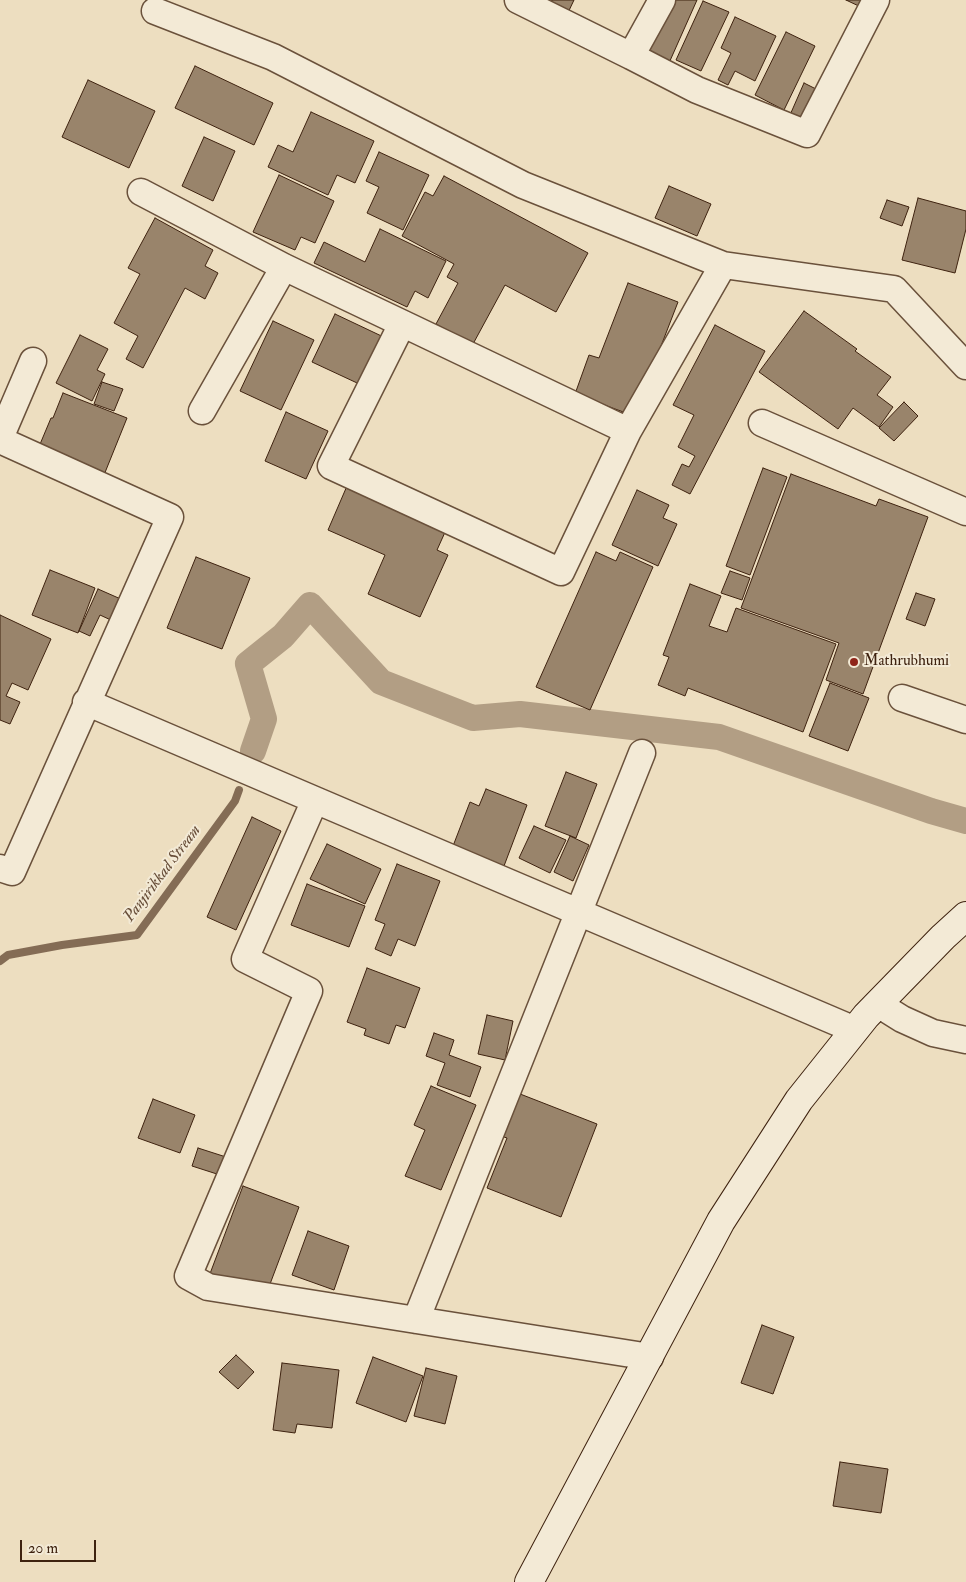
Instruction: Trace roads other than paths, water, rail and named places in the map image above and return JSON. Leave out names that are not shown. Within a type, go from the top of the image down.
[{"type":"main road","points":[[529,1582],[721,1221],[799,1100],[878,1004],[966,916]]},
{"type":"street","points":[[518,0],[697,90],[807,134],[876,0]]},
{"type":"street","points":[[631,56],[662,0]]},
{"type":"street","points":[[155,11],[273,57],[523,185],[723,265],[894,289],[966,366]]},
{"type":"street","points":[[141,192],[284,267],[628,431]]},
{"type":"street","points":[[402,324],[331,466],[561,572],[628,431],[723,265]]},
{"type":"street","points":[[202,411],[284,267]]},
{"type":"street","points":[[0,868],[12,872],[86,702],[170,517],[0,439],[33,361]]},
{"type":"street","points":[[762,423],[966,512]]},
{"type":"street","points":[[902,698],[966,720]]},
{"type":"street","points":[[86,702],[855,1030]]},
{"type":"street","points":[[416,1320],[642,753]]},
{"type":"street","points":[[315,800],[245,959],[309,991],[188,1276],[208,1287],[650,1357]]},
{"type":"street","points":[[878,1004],[902,1019],[933,1033],[966,1040]]},
{"type":"waterway","points":[[253,751],[264,719],[248,664],[283,636],[310,605],[381,682],[473,718],[520,714],[719,737],[931,811],[966,821]]},
{"type":"waterway","name":"Panjirikkad Stream","points":[[0,961],[8,955],[62,945],[137,935],[235,801],[239,790]]},
{"type":"place","name":"Mathrubhumi","points":[[854,662]]}]
